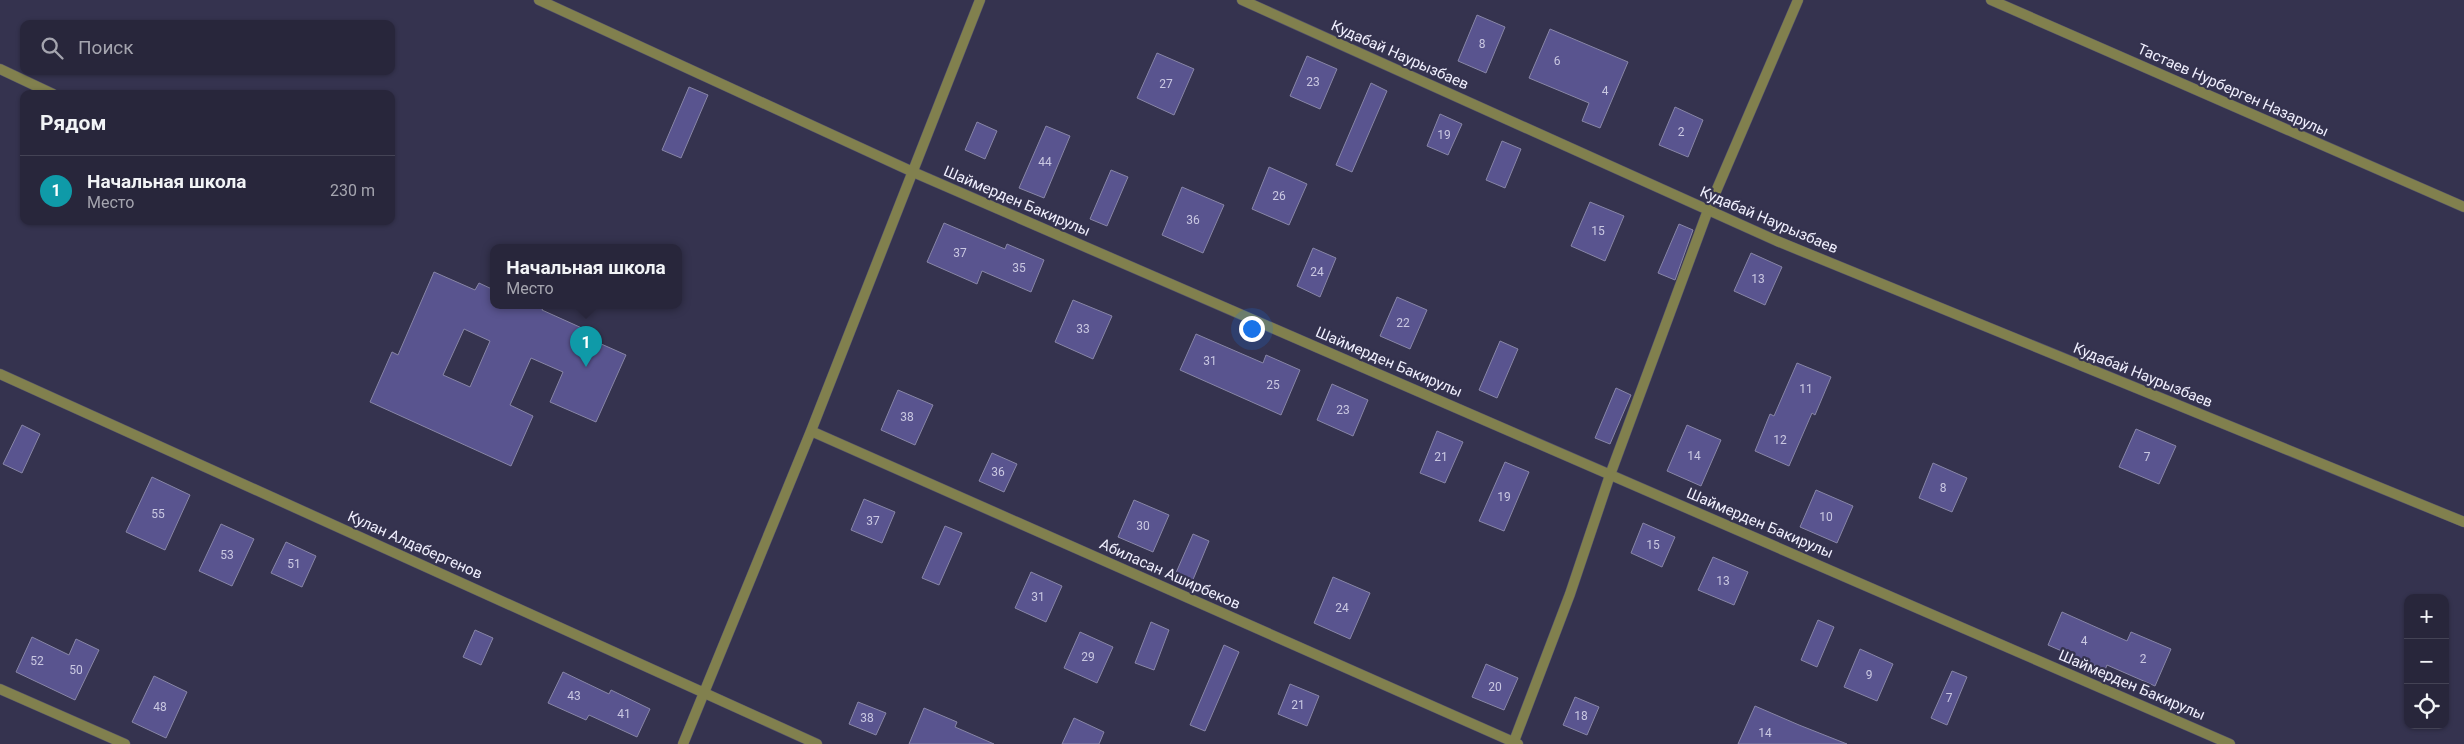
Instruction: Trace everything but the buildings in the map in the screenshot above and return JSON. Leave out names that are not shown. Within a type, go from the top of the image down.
[{"type":"street","name":"Шаймерден Бакирулы","points":[[539,0],[913,172],[2230,744]]},
{"type":"street","points":[[683,744],[811,430],[980,0]]},
{"type":"street","name":"Кудабай Наурызбаев","points":[[1242,0],[1777,241],[2464,522]]},
{"type":"street","points":[[1515,743],[1570,594],[1610,475],[1708,210],[1798,0]]},
{"type":"street","name":"Тастаев Нурберген Назарулы","points":[[1991,0],[2464,207]]},
{"type":"street","points":[[0,69],[45,90]]},
{"type":"street","name":"Кулан Алдабергенов","points":[[0,374],[817,744]]},
{"type":"street","name":"Абиласан Аширбеков","points":[[811,430],[1515,743]]},
{"type":"street","points":[[0,689],[125,744]]},
{"type":"place","name":"Начальная школа","points":[[586,367]]}]
